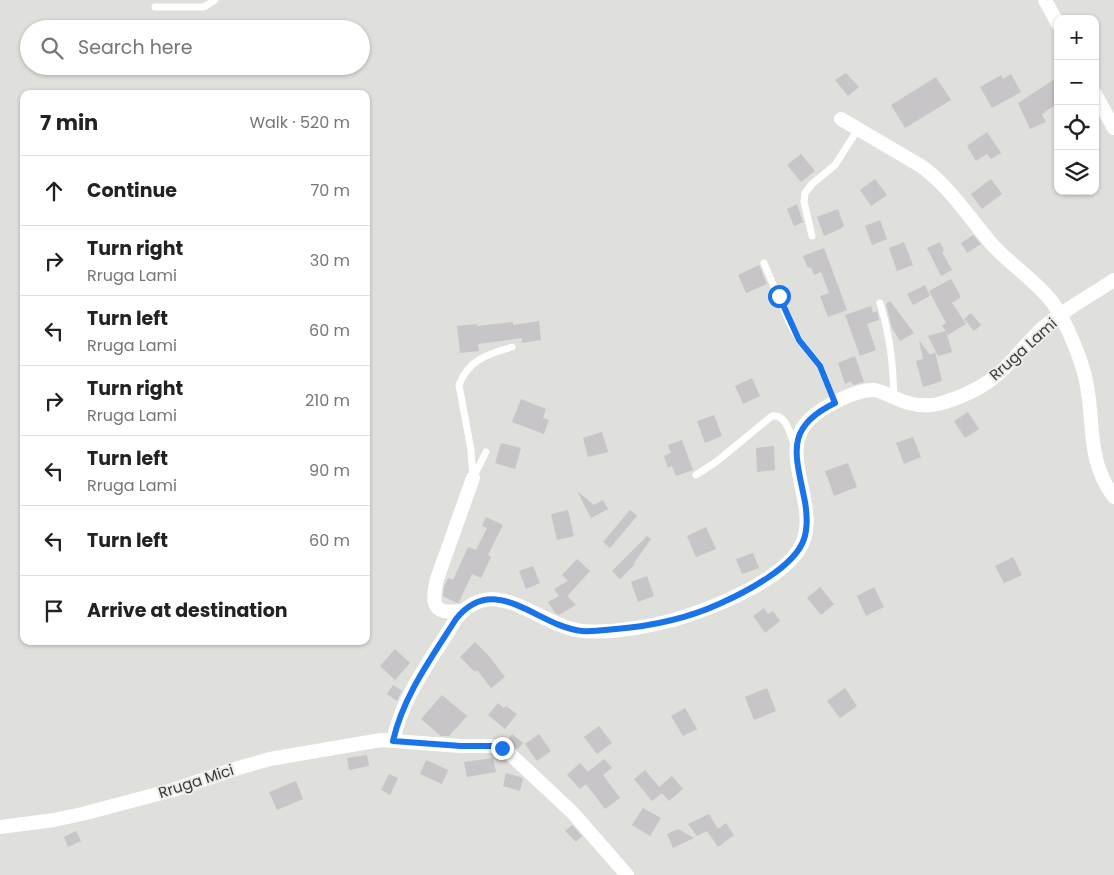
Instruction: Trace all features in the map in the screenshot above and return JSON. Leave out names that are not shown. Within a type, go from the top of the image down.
[{"type":"street","points":[[1045,0],[1054,17]]},
{"type":"street","points":[[1099,101],[1114,128]]},
{"type":"street","points":[[841,119],[933,175],[991,244],[1048,297],[1060,316],[1078,356],[1088,390],[1093,448],[1097,466],[1106,485],[1114,496]]},
{"type":"street","name":"Rruga Lami","points":[[462,610],[471,604],[483,600],[495,599],[523,607],[565,627],[582,631],[596,631],[661,624],[719,604],[767,579],[789,560],[804,541],[807,528],[806,512],[796,448],[799,434],[804,424],[821,410],[861,392],[873,390],[908,404],[934,406],[967,393],[998,374],[1028,341],[1060,316],[1114,280]]},
{"type":"street","points":[[462,610],[441,611],[436,606],[433,594],[473,478]]},
{"type":"street","points":[[393,741],[399,717],[407,701],[462,610]]},
{"type":"street","name":"Rruga Mici","points":[[0,827],[54,820],[82,814],[173,790],[234,769],[270,760],[362,743],[381,740],[461,746],[493,746],[502,748],[573,813],[627,874]]},
{"type":"lane","points":[[155,7],[204,7],[215,0]]},
{"type":"lane","points":[[812,236],[804,202],[805,193],[812,184],[834,165],[858,129]]},
{"type":"lane","points":[[764,262],[789,322],[799,340],[820,366],[835,403]]},
{"type":"lane","points":[[880,303],[888,330],[894,398]]},
{"type":"lane","points":[[473,478],[459,385],[462,375],[473,362],[489,353],[512,347]]},
{"type":"lane","points":[[696,474],[716,462],[772,416],[778,415],[783,418],[796,448]]},
{"type":"lane","points":[[473,478],[486,452]]},
{"type":"building","points":[[846,73],[859,87],[848,96],[835,80]]},
{"type":"building","points":[[1011,74],[1021,92],[992,108],[980,87],[1001,75],[1003,79]]},
{"type":"building","points":[[936,77],[951,100],[905,128],[891,105]]},
{"type":"building","points":[[1054,80],[1054,106],[1042,114],[1046,122],[1030,129],[1018,103]]},
{"type":"building","points":[[987,132],[1001,153],[991,159],[987,154],[976,161],[967,146]]},
{"type":"building","points":[[801,154],[815,171],[801,182],[787,165]]},
{"type":"building","points":[[875,179],[887,195],[871,206],[860,190]]},
{"type":"building","points":[[991,179],[1002,194],[982,209],[971,194]]},
{"type":"building","points":[[797,204],[803,222],[794,226],[787,209]]},
{"type":"building","points":[[838,209],[844,226],[824,236],[817,217]]},
{"type":"building","points":[[880,220],[887,239],[872,245],[865,226]]},
{"type":"building","points":[[973,235],[981,244],[967,253],[961,243]]},
{"type":"building","points":[[904,242],[913,265],[897,271],[889,248]]},
{"type":"building","points":[[940,242],[944,251],[942,252],[952,270],[941,276],[927,248]]},
{"type":"building","points":[[824,248],[847,310],[828,317],[820,296],[829,293],[821,272],[814,275],[811,267],[808,268],[803,256]]},
{"type":"building","points":[[759,265],[767,284],[746,293],[738,275]]},
{"type":"building","points":[[951,279],[960,295],[960,298],[952,303],[966,324],[948,335],[942,326],[946,323],[929,291]]},
{"type":"building","points":[[925,285],[930,296],[913,305],[907,294]]},
{"type":"building","points":[[890,301],[914,333],[900,341],[892,328],[886,304]]},
{"type":"building","points":[[871,306],[873,313],[877,311],[879,320],[867,324],[876,350],[860,356],[845,315]]},
{"type":"building","points":[[971,313],[981,325],[974,331],[964,319]]},
{"type":"building","points":[[539,321],[541,340],[522,343],[522,338],[478,344],[479,351],[460,353],[457,326],[513,322],[513,325]]},
{"type":"building","points":[[946,331],[952,352],[938,356],[928,336]]},
{"type":"building","points":[[919,340],[930,355],[935,352],[942,381],[923,387],[916,361],[923,359]]},
{"type":"building","points":[[855,356],[864,382],[853,385],[851,381],[845,384],[838,363]]},
{"type":"building","points":[[752,378],[760,396],[743,404],[735,386]]},
{"type":"building","points":[[521,399],[546,409],[543,418],[549,420],[544,434],[512,422]]},
{"type":"building","points":[[968,412],[979,429],[965,438],[954,421]]},
{"type":"building","points":[[714,415],[722,436],[705,443],[697,421]]},
{"type":"building","points":[[602,432],[608,452],[588,457],[583,438]]},
{"type":"building","points":[[913,437],[921,457],[904,464],[896,443]]},
{"type":"building","points":[[682,440],[693,470],[676,476],[672,466],[668,468],[664,456],[671,453],[668,445]]},
{"type":"building","points":[[501,443],[521,448],[515,469],[495,463]]},
{"type":"building","points":[[774,446],[775,470],[757,472],[756,448]]},
{"type":"building","points":[[848,463],[857,487],[834,496],[825,471]]},
{"type":"building","points":[[577,491],[594,505],[603,500],[608,509],[591,518]]},
{"type":"building","points":[[568,510],[574,536],[557,540],[551,514]]},
{"type":"building","points":[[630,510],[637,516],[610,548],[603,542]]},
{"type":"building","points":[[486,517],[503,525],[488,555],[491,557],[481,578],[472,574],[457,603],[443,596],[444,587],[448,578],[453,580],[468,547],[476,550],[487,528],[482,526]]},
{"type":"building","points":[[706,527],[716,549],[696,557],[687,536]]},
{"type":"building","points":[[647,536],[651,539],[635,564],[620,579],[612,571]]},
{"type":"building","points":[[753,553],[759,568],[742,574],[736,559]]},
{"type":"building","points":[[1013,557],[1022,575],[1004,583],[995,566]]},
{"type":"building","points":[[577,559],[590,571],[569,594],[568,597],[576,605],[559,615],[555,613],[548,602],[559,596],[554,589],[568,581],[562,575]]},
{"type":"building","points":[[533,566],[540,583],[526,589],[519,571]]},
{"type":"building","points":[[647,576],[654,596],[638,602],[631,582]]},
{"type":"building","points":[[820,587],[834,604],[821,615],[807,598]]},
{"type":"building","points":[[874,587],[884,607],[866,616],[857,596]]},
{"type":"building","points":[[764,608],[768,614],[773,611],[780,621],[765,633],[753,616]]},
{"type":"building","points":[[475,642],[489,656],[505,677],[491,688],[477,670],[475,672],[460,657]]},
{"type":"building","points":[[395,649],[410,663],[395,680],[380,666]]},
{"type":"building","points":[[393,685],[402,691],[397,701],[387,694]]},
{"type":"building","points":[[767,688],[776,711],[754,720],[745,697]]},
{"type":"building","points":[[845,688],[857,706],[840,718],[827,701]]},
{"type":"building","points":[[442,695],[467,716],[449,736],[441,736],[421,719]]},
{"type":"building","points":[[498,703],[517,714],[505,729],[488,715]]},
{"type":"building","points":[[685,708],[697,729],[683,736],[671,716]]},
{"type":"building","points":[[599,726],[612,743],[597,754],[584,737]]},
{"type":"building","points":[[512,734],[523,743],[518,749],[507,741]]},
{"type":"building","points":[[539,734],[551,751],[537,761],[525,744]]},
{"type":"building","points":[[367,755],[369,766],[349,770],[347,758]]},
{"type":"building","points":[[493,758],[496,772],[467,777],[464,762]]},
{"type":"building","points":[[604,759],[612,768],[603,775],[620,798],[605,809],[586,784],[580,789],[567,775],[580,763],[588,772]]},
{"type":"building","points":[[426,760],[448,770],[442,784],[420,774]]},
{"type":"building","points":[[645,770],[659,787],[672,776],[683,789],[669,801],[662,793],[652,801],[634,779]]},
{"type":"building","points":[[506,773],[523,778],[520,791],[503,786]]},
{"type":"building","points":[[389,774],[398,778],[390,795],[381,790]]},
{"type":"building","points":[[296,781],[303,799],[277,810],[269,792]]},
{"type":"building","points":[[643,808],[661,818],[650,836],[632,825]]},
{"type":"building","points":[[709,814],[718,829],[726,823],[734,835],[718,847],[707,831],[697,836],[688,824]]},
{"type":"building","points":[[572,825],[582,836],[576,842],[565,831]]},
{"type":"building","points":[[678,829],[694,838],[673,848],[667,834]]},
{"type":"building","points":[[76,831],[81,841],[68,847],[64,837]]},
{"type":"route","points":[[502,748],[393,741],[399,717],[407,701],[462,610],[471,604],[483,600],[495,599],[523,607],[565,627],[582,631],[661,624],[685,617],[745,592],[767,579],[783,566],[804,541],[807,528],[806,512],[796,448],[799,434],[804,424],[812,417],[835,403],[820,366],[799,340],[789,322],[779,296]]}]
